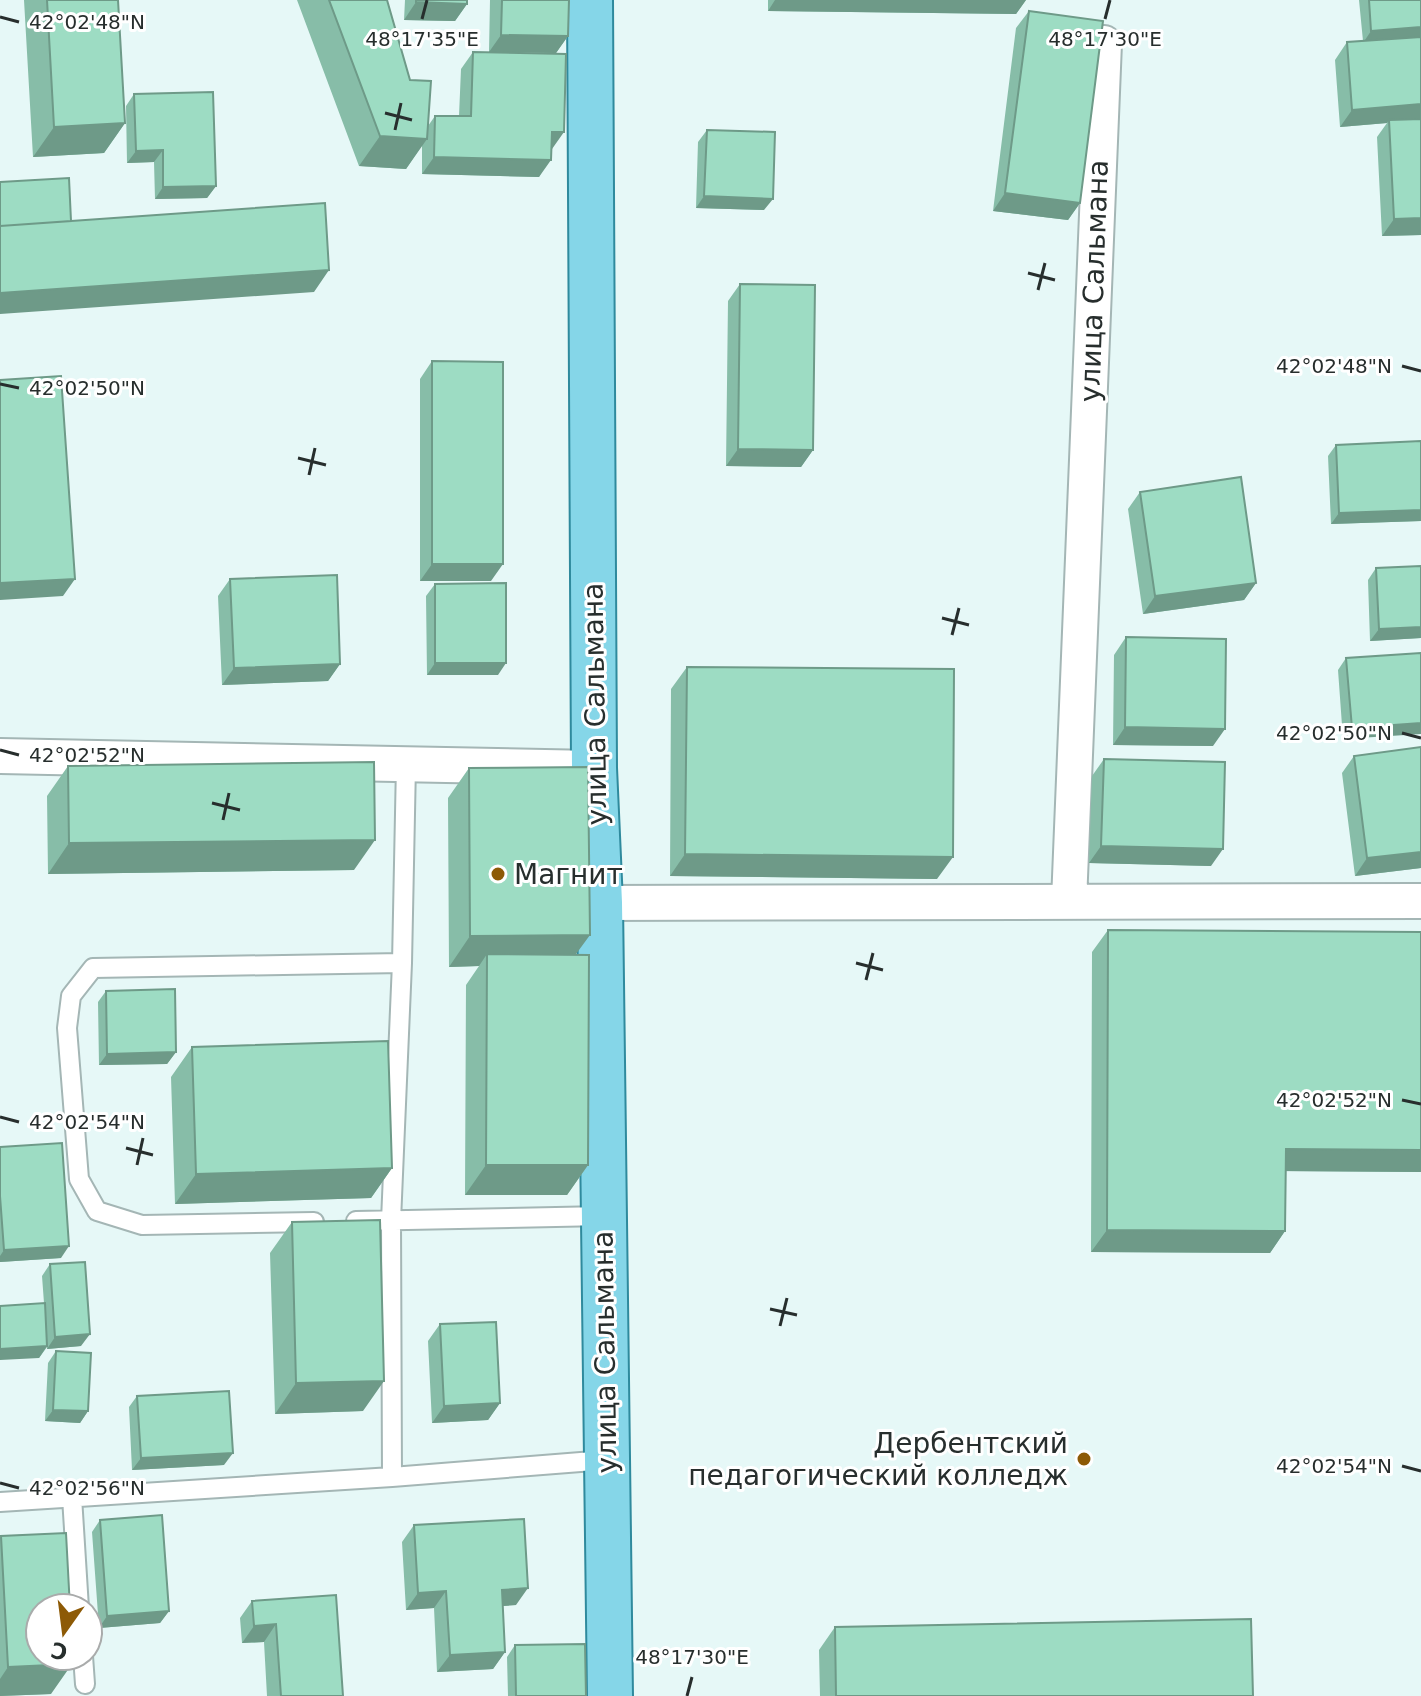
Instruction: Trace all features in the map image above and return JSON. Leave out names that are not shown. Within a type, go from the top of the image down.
[{"type":"main road","name":"улица Сальмана","points":[[590,0],[594,768],[600,903],[610,1696]]},
{"type":"street","name":"улица Сальмана","points":[[1069,902],[1104,43]]},
{"type":"street","points":[[0,756],[594,768]]},
{"type":"street","points":[[600,903],[1421,901]]},
{"type":"lane","points":[[392,1477],[391,1221],[402,963],[406,764]]},
{"type":"lane","points":[[402,963],[93,968],[71,996],[67,1028],[79,1179],[97,1211],[142,1225],[604,1216]]},
{"type":"lane","points":[[0,1502],[606,1460]]},
{"type":"lane","points":[[72,1497],[78,1592]]},
{"type":"lane","points":[[84,1672],[85,1684]]},
{"type":"building","points":[[47,0],[118,0],[125,123],[54,127]]},
{"type":"building","points":[[329,0],[387,0],[410,80],[431,81],[427,139],[380,136]]},
{"type":"building","points":[[467,0],[467,4],[416,2]]},
{"type":"building","points":[[502,0],[569,0],[568,36],[501,35]]},
{"type":"building","points":[[1369,0],[1421,0],[1421,27],[1371,31]]},
{"type":"building","points":[[1029,11],[1103,21],[1080,203],[1005,193]]},
{"type":"building","points":[[1421,37],[1421,104],[1352,110],[1347,42]]},
{"type":"building","points":[[473,52],[566,54],[564,132],[552,132],[551,160],[434,157],[435,116],[471,116]]},
{"type":"building","points":[[213,92],[216,186],[163,187],[163,150],[136,151],[134,94]]},
{"type":"building","points":[[1421,119],[1421,218],[1394,219],[1389,120]]},
{"type":"building","points":[[707,130],[775,132],[773,199],[704,196]]},
{"type":"building","points":[[69,178],[71,221],[0,226],[0,182]]},
{"type":"building","points":[[325,203],[329,270],[0,293],[0,226]]},
{"type":"building","points":[[740,284],[815,285],[813,450],[738,449]]},
{"type":"building","points":[[432,361],[503,362],[503,564],[432,564]]},
{"type":"building","points":[[61,376],[75,579],[0,583],[0,380]]},
{"type":"building","points":[[1421,441],[1421,510],[1339,513],[1336,445]]},
{"type":"building","points":[[1241,477],[1256,583],[1155,596],[1140,492]]},
{"type":"building","points":[[1421,566],[1421,627],[1379,629],[1376,568]]},
{"type":"building","points":[[337,575],[340,664],[234,668],[230,579]]},
{"type":"building","points":[[506,583],[506,663],[435,663],[435,584]]},
{"type":"building","points":[[1126,637],[1226,639],[1225,729],[1125,727]]},
{"type":"building","points":[[1421,653],[1421,723],[1352,728],[1346,658]]},
{"type":"building","points":[[687,667],[954,669],[953,857],[685,854]]},
{"type":"building","points":[[1421,747],[1421,852],[1367,858],[1354,756]]},
{"type":"building","points":[[1104,759],[1225,762],[1223,849],[1101,846]]},
{"type":"building","points":[[374,762],[375,840],[69,843],[68,766]]},
{"type":"building","points":[[588,767],[590,935],[470,936],[469,768]]},
{"type":"building","points":[[1108,930],[1421,932],[1421,1150],[1286,1149],[1285,1231],[1107,1230]]},
{"type":"building","points":[[487,954],[589,955],[588,1165],[486,1165]]},
{"type":"building","points":[[175,989],[176,1052],[107,1054],[106,991]]},
{"type":"building","points":[[388,1041],[392,1168],[196,1174],[192,1047]]},
{"type":"building","points":[[62,1143],[69,1246],[4,1250],[0,1147]]},
{"type":"building","points":[[380,1220],[384,1381],[296,1383],[292,1222]]},
{"type":"building","points":[[85,1262],[90,1334],[55,1337],[50,1264]]},
{"type":"building","points":[[45,1303],[47,1346],[0,1349],[0,1306]]},
{"type":"building","points":[[496,1322],[500,1403],[444,1406],[440,1324]]},
{"type":"building","points":[[56,1351],[91,1353],[88,1411],[53,1410]]},
{"type":"building","points":[[229,1391],[233,1453],[141,1458],[137,1396]]},
{"type":"building","points":[[162,1515],[169,1611],[107,1616],[100,1520]]},
{"type":"building","points":[[524,1519],[528,1588],[502,1590],[505,1652],[450,1655],[446,1591],[418,1593],[414,1525]]},
{"type":"building","points":[[66,1533],[69,1592],[24,1592],[24,1666],[8,1667],[1,1536]]},
{"type":"building","points":[[336,1595],[343,1696],[281,1696],[276,1624],[254,1626],[252,1601]]},
{"type":"building","points":[[1251,1619],[1253,1696],[836,1696],[835,1627]]},
{"type":"building","points":[[585,1644],[586,1696],[516,1696],[515,1645]]},
{"type":"place","name":"Магнит","points":[[498,874]]},
{"type":"place","name":"Дербентский педагогический колледж","points":[[1084,1459]]}]
